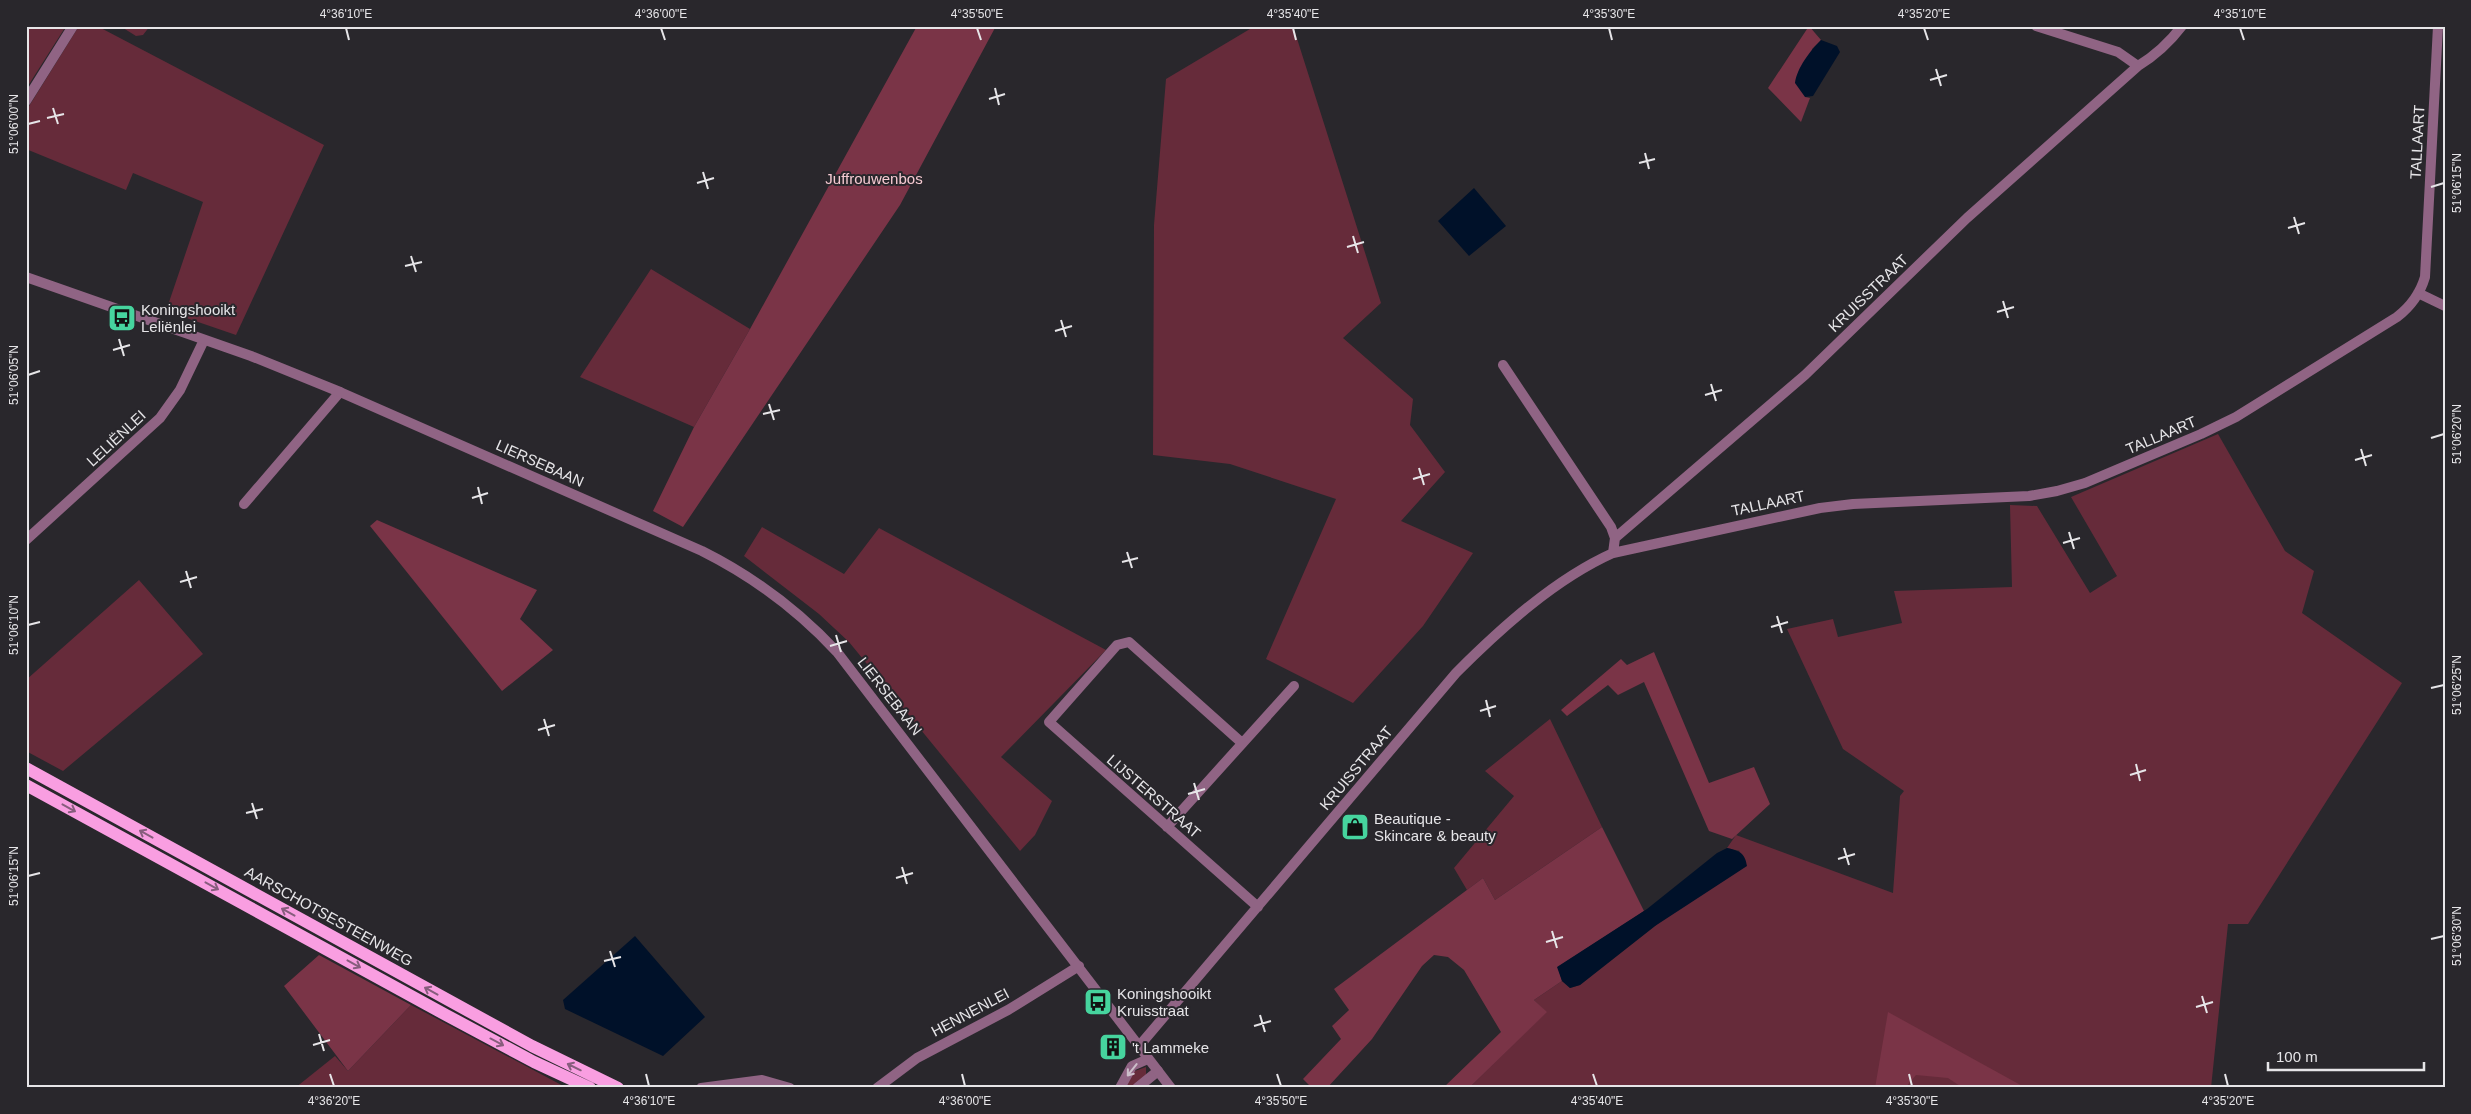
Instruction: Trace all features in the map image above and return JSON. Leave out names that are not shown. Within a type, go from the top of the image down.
[{"type":"main road","name":"AARSCHOTSESTEENWEG","points":[[26,768],[532,1046],[618,1088]]},
{"type":"main road","name":"AARSCHOTSESTEENWEG","points":[[26,785],[455,1020],[534,1062],[590,1088]]},
{"type":"street","points":[[26,100],[73,26]]},
{"type":"street","points":[[2036,26],[2118,52],[2138,66]]},
{"type":"street","name":"KRUISSTRAAT","points":[[1615,538],[1805,375],[1967,218],[2138,66],[2152,58],[2167,45],[2182,26]]},
{"type":"street","name":"TALLAART","points":[[1614,554],[1820,508],[1852,504],[2029,496],[2085,483],[2201,434],[2236,417],[2397,318],[2406,310],[2418,293],[2425,271],[2438,26]]},
{"type":"street","name":"LIERSEBAAN","points":[[26,277],[204,340],[340,392],[702,550],[774,593],[798,613],[837,652],[1140,1045],[1148,1059],[1171,1088]]},
{"type":"street","points":[[2418,293],[2445,306]]},
{"type":"street","name":"LELIËNLEI","points":[[26,540],[160,418],[180,390],[204,340]]},
{"type":"street","points":[[1504,365],[1611,527],[1615,538],[1614,554]]},
{"type":"street","points":[[244,504],[340,392]]},
{"type":"street","name":"KRUISSTRAAT","points":[[1140,1045],[1456,673],[1488,641],[1581,569],[1614,554]]},
{"type":"street","name":"LIJSTERSTRAAT","points":[[1242,743],[1129,642],[1116,645],[1049,722],[1258,907]]},
{"type":"street","points":[[1167,827],[1294,686]]},
{"type":"street","name":"HENNENLEI","points":[[877,1088],[918,1058],[1008,1010],[1079,966]]},
{"type":"street","points":[[1120,1088],[1132,1066],[1148,1059]]},
{"type":"street","points":[[1137,1088],[1158,1071]]},
{"type":"street","points":[[701,1088],[762,1080],[790,1088]]},
{"type":"shaded area","points":[[26,26],[66,26],[26,89]]},
{"type":"shaded area","points":[[79,26],[97,26],[324,145],[236,335],[166,311],[203,202],[133,173],[126,190],[26,149],[26,111]]},
{"type":"shaded area","points":[[120,26],[150,26],[143,35],[136,36]]},
{"type":"shaded area","points":[[1255,26],[1293,26],[1381,303],[1343,338],[1413,399],[1410,425],[1445,472],[1401,521],[1473,553],[1423,626],[1353,703],[1266,659],[1336,499],[1230,464],[1153,455],[1154,225],[1166,79]]},
{"type":"shaded area","points":[[651,269],[750,329],[694,427],[580,377]]},
{"type":"shaded area","points":[[2218,434],[2285,551],[2314,571],[2302,613],[2402,683],[2248,924],[2228,924],[2211,1088],[1469,1088],[1546,1012],[1534,1000],[1562,981],[1570,988],[1580,985],[1655,926],[1740,851],[1727,848],[1736,835],[1893,893],[1900,796],[1904,791],[1843,749],[1787,629],[1833,619],[1838,637],[1902,623],[1894,591],[2012,587],[2010,505],[2037,506],[2090,593],[2117,576],[2071,497]]},
{"type":"shaded area","points":[[762,527],[844,574],[879,528],[1106,650],[1001,757],[1052,801],[1035,835],[1020,851],[849,642],[819,614],[744,556]]},
{"type":"shaded area","points":[[139,580],[203,654],[63,771],[26,751],[26,680]]},
{"type":"shaded area","points":[[1550,719],[1602,827],[1495,900],[1483,878],[1467,890],[1454,868],[1514,796],[1485,771]]},
{"type":"shaded area","points":[[411,1005],[567,1088],[295,1088],[335,1056],[348,1071]]},
{"type":"shaded area","points":[[1146,1067],[1146,1077],[1133,1087],[1126,1087],[1132,1072]]},
{"type":"green space","name":"Juffrouwenbos","points":[[917,26],[996,26],[900,205],[683,527],[653,511],[694,427]]},
{"type":"green space","points":[[1809,26],[1821,40],[1812,49],[1805,97],[1810,98],[1801,122],[1768,88]]},
{"type":"green space","points":[[377,520],[537,590],[520,619],[553,650],[502,691],[370,526]]},
{"type":"green space","points":[[1654,652],[1709,783],[1754,767],[1770,804],[1732,839],[1709,831],[1644,682],[1618,695],[1608,685],[1567,716],[1561,710],[1621,659],[1627,665]]},
{"type":"green space","points":[[1602,827],[1644,911],[1558,967],[1562,981],[1534,1000],[1547,1012],[1469,1088],[1443,1088],[1501,1032],[1464,970],[1448,957],[1434,955],[1422,966],[1372,1039],[1327,1088],[1312,1088],[1303,1079],[1341,1039],[1332,1026],[1349,1010],[1334,989],[1483,878],[1495,900]]},
{"type":"green space","points":[[319,955],[411,1005],[348,1071],[284,986]]},
{"type":"green space","points":[[1888,1012],[2026,1088],[1963,1088],[1948,1078],[1916,1075],[1905,1088],[1875,1088]]},
{"type":"water","points":[[1821,40],[1837,46],[1840,52],[1813,96],[1805,97],[1795,83],[1796,77],[1805,60]]},
{"type":"water","points":[[1474,188],[1506,226],[1469,256],[1438,221]]},
{"type":"water","points":[[1727,848],[1741,853],[1745,858],[1747,866],[1655,926],[1580,985],[1570,988],[1562,981],[1557,967],[1647,909],[1717,853]]},
{"type":"water","points":[[635,936],[705,1017],[663,1056],[565,1009],[563,1000]]},
{"type":"place","name":"Koningshooikt Leliënlei","points":[[122,318]]},
{"type":"place","name":"Beautique - Skincare & beauty","points":[[1355,827]]},
{"type":"place","name":"Koningshooikt Kruisstraat","points":[[1098,1002]]},
{"type":"place","name":"'t Lammeke","points":[[1113,1047]]}]
